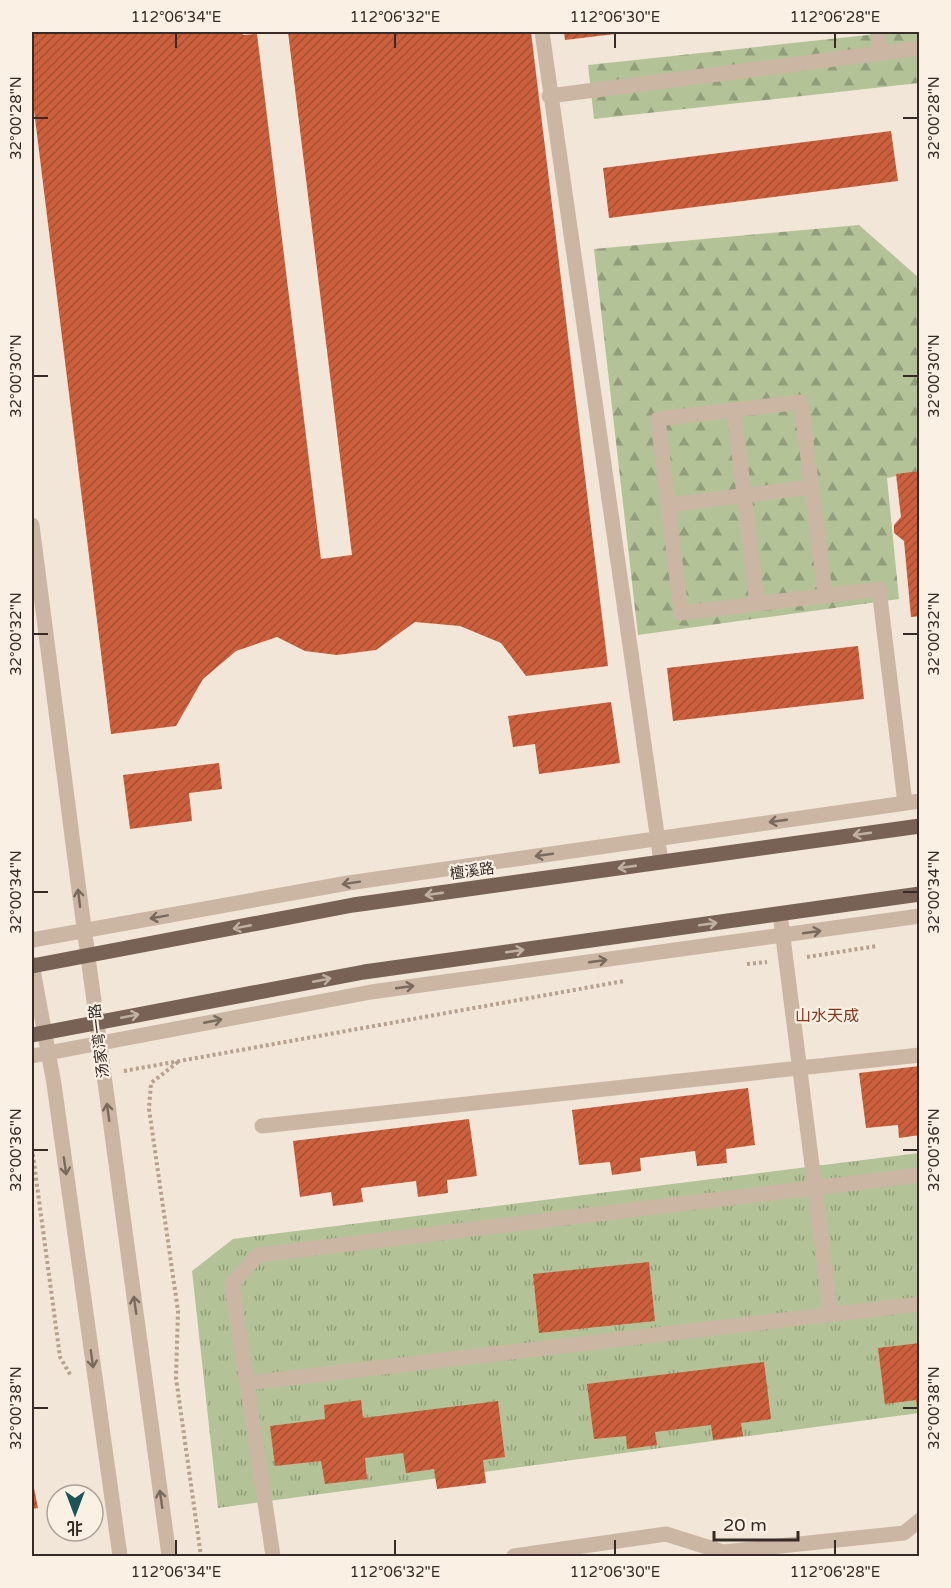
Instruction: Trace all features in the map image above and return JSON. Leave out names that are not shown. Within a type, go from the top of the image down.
[{"type":"main road","name":"檀溪路","points":[[32,965],[354,905],[920,826]]},
{"type":"main road","points":[[37,1034],[364,972],[920,894]]},
{"type":"street","points":[[542,32],[549,96],[660,862]]},
{"type":"street","points":[[878,32],[880,53]]},
{"type":"street","points":[[549,96],[920,48]]},
{"type":"street","points":[[32,940],[348,883],[912,802],[879,589],[825,593],[681,613],[658,419],[801,402],[825,593]]},
{"type":"street","points":[[734,410],[758,603]]},
{"type":"street","points":[[668,505],[812,488]]},
{"type":"street","name":"汤家湾一路","points":[[32,525],[84,930],[101,1042],[103,1075],[169,1557]]},
{"type":"street","points":[[780,914],[831,1314]]},
{"type":"street","points":[[39,1054],[371,992],[920,916]]},
{"type":"street","points":[[32,965],[39,1054],[54,1084],[120,1557]]},
{"type":"street","points":[[262,1126],[920,1055]]},
{"type":"street","points":[[273,1557],[232,1284],[258,1255],[920,1175]]},
{"type":"street","points":[[247,1383],[920,1304]]},
{"type":"street","points":[[514,1557],[666,1534],[723,1552],[904,1533],[920,1520]]},
{"type":"path","points":[[742,965],[886,945]]},
{"type":"path","points":[[103,1075],[631,980]]},
{"type":"path","points":[[179,1061],[151,1083],[148,1109],[178,1311],[176,1378],[201,1557]]},
{"type":"path","points":[[32,1148],[60,1357],[73,1378]]},
{"type":"green space","points":[[896,32],[919,32],[919,83],[594,119],[588,65]]},
{"type":"green space","points":[[859,225],[919,278],[919,471],[887,478],[899,599],[638,635],[594,249]]},
{"type":"green space","points":[[919,1153],[919,1413],[218,1508],[192,1271],[233,1239]]},
{"type":"building","points":[[32,32],[242,32],[243,35],[257,34],[321,559],[352,555],[288,32],[531,32],[608,666],[526,676],[501,643],[460,626],[415,622],[376,650],[337,655],[305,651],[277,637],[236,651],[203,679],[176,726],[111,734],[32,94]]},
{"type":"building","points":[[564,32],[623,32],[623,33],[565,40]]},
{"type":"building","points":[[891,131],[898,181],[609,218],[603,168]]},
{"type":"building","points":[[920,471],[920,616],[911,617],[904,541],[894,533],[894,525],[901,517],[896,474]]},
{"type":"building","points":[[858,646],[864,699],[673,721],[667,668]]},
{"type":"building","points":[[611,702],[620,763],[539,774],[535,744],[513,747],[508,716]]},
{"type":"building","points":[[219,763],[222,789],[189,793],[192,821],[130,829],[123,775]]},
{"type":"building","points":[[920,1066],[920,1135],[899,1138],[898,1125],[866,1128],[859,1073]]},
{"type":"building","points":[[748,1088],[755,1145],[726,1149],[727,1163],[697,1166],[695,1151],[640,1158],[641,1171],[612,1175],[610,1162],[579,1165],[572,1110]]},
{"type":"building","points":[[469,1119],[477,1176],[447,1180],[448,1193],[418,1197],[416,1181],[361,1188],[363,1202],[333,1206],[331,1192],[300,1197],[293,1141]]},
{"type":"building","points":[[649,1262],[655,1321],[539,1333],[533,1274]]},
{"type":"building","points":[[920,1343],[920,1416],[918,1416],[916,1400],[885,1404],[878,1348]]},
{"type":"building","points":[[764,1362],[771,1419],[741,1423],[743,1436],[713,1440],[711,1425],[655,1432],[657,1445],[627,1449],[626,1436],[594,1439],[587,1384]]},
{"type":"building","points":[[361,1400],[363,1418],[498,1401],[505,1457],[483,1460],[486,1483],[437,1489],[434,1469],[406,1473],[403,1453],[365,1458],[367,1479],[325,1484],[321,1461],[275,1466],[270,1426],[325,1419],[324,1405]]},
{"type":"building","points":[[32,1478],[38,1508],[32,1509]]},
{"type":"district","name":"山水天成","points":[[827,1016]]}]
